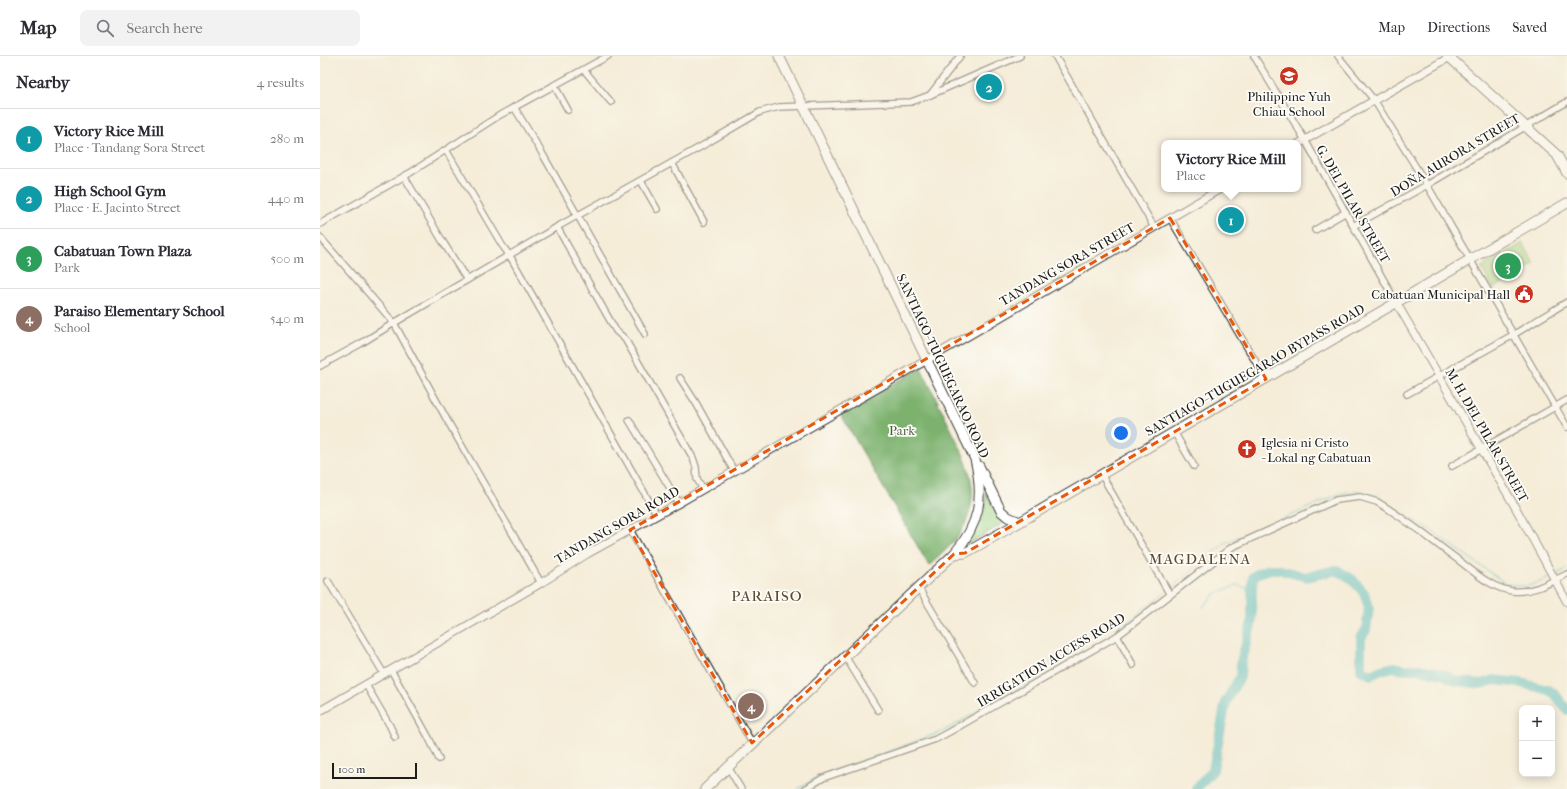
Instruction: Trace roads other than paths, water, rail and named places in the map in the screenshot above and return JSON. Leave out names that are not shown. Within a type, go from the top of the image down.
[{"type":"highway","name":"SANTIAGO-TUGUEGARAO ROAD","points":[[705,789],[918,586],[954,554],[970,531],[980,501],[975,459],[779,56]]},
{"type":"highway","points":[[1450,56],[1567,163]]},
{"type":"highway","points":[[1557,155],[1567,173]]},
{"type":"highway","name":"SANTIAGO-TUGUEGARAO BYPASS ROAD","points":[[954,554],[965,552],[1020,522],[1567,203]]},
{"type":"highway","points":[[975,459],[1001,511],[1008,517],[1020,522]]},
{"type":"street","points":[[320,224],[404,176],[514,107],[608,56]]},
{"type":"street","points":[[930,95],[960,56]]},
{"type":"street","points":[[320,366],[360,344],[557,227],[641,181],[760,112],[778,107],[911,102],[1020,56]]},
{"type":"street","points":[[1055,56],[1154,227]]},
{"type":"street","name":"G. DEL PILAR STREET","points":[[1254,56],[1300,140]]},
{"type":"street","points":[[1338,56],[1374,100],[1427,185],[1567,427]]},
{"type":"street","points":[[1301,142],[1450,56]]},
{"type":"street","points":[[584,70],[611,102]]},
{"type":"street","points":[[554,85],[568,110]]},
{"type":"street","name":"DOÑA AURORA STREET","points":[[1353,226],[1427,185],[1567,102]]},
{"type":"street","points":[[514,107],[645,334]]},
{"type":"street","name":"G. DEL PILAR STREET","points":[[1301,142],[1346,212],[1396,302]]},
{"type":"street","points":[[446,150],[510,256],[656,515]]},
{"type":"street","points":[[672,163],[704,222]]},
{"type":"street","points":[[404,176],[442,242],[467,280]]},
{"type":"street","points":[[641,181],[657,209]]},
{"type":"street","name":"TANDANG SORA STREET","points":[[927,360],[1215,192]]},
{"type":"street","points":[[1315,230],[1346,212]]},
{"type":"street","points":[[1170,218],[1266,379]]},
{"type":"street","points":[[557,227],[616,331],[625,339],[693,458],[696,467],[696,476],[703,489]]},
{"type":"street","points":[[320,237],[394,323],[446,420],[541,583]]},
{"type":"street","name":"M. H. DEL PILAR STREET","points":[[1396,302],[1482,448],[1567,602]]},
{"type":"street","points":[[1407,394],[1440,377],[1567,302]]},
{"type":"street","name":"TANDANG SORA ROAD","points":[[320,710],[541,583],[586,554],[679,503],[927,360]]},
{"type":"street","points":[[680,378],[696,403],[734,471]]},
{"type":"street","points":[[1452,466],[1567,400]]},
{"type":"street","points":[[629,420],[679,503]]},
{"type":"street","points":[[1174,432],[1194,466]]},
{"type":"street","points":[[1101,474],[1170,595]]},
{"type":"street","name":"IRRIGATION ACCESS ROAD","points":[[805,789],[823,778],[936,739],[1117,636],[1226,550],[1336,500],[1353,497],[1371,499],[1386,507],[1478,575],[1498,587],[1511,591],[1534,590],[1567,574]]},
{"type":"street","points":[[630,530],[752,743]]},
{"type":"street","points":[[328,581],[384,674]]},
{"type":"street","points":[[918,586],[975,683]]},
{"type":"street","points":[[1117,636],[1133,665]]},
{"type":"street","points":[[845,656],[878,710]]},
{"type":"street","points":[[391,670],[439,759]]},
{"type":"street","points":[[366,684],[390,726],[394,737]]},
{"type":"street","points":[[728,767],[741,789]]},
{"type":"waterway","points":[[1169,590],[1225,543],[1342,493],[1359,491],[1380,497],[1405,516],[1429,529],[1505,583],[1518,586],[1527,586],[1549,578]]},
{"type":"waterway","points":[[1196,789],[1213,770],[1226,701],[1240,677],[1241,662],[1252,622],[1253,577],[1258,573],[1270,569],[1277,569],[1306,577],[1337,570],[1352,579],[1364,593],[1369,607],[1366,630],[1361,638],[1361,670],[1371,675],[1381,670],[1394,667],[1403,669],[1419,669],[1443,674],[1457,681],[1481,684],[1494,680],[1521,683],[1554,693],[1567,710]]},
{"type":"waterway","points":[[1557,574],[1567,569]]},
{"type":"waterway","points":[[1203,607],[1215,594],[1237,585],[1246,588],[1251,596]]},
{"type":"waterway","points":[[1094,646],[1111,635],[1165,593]]},
{"type":"waterway","points":[[798,789],[829,772],[944,731],[1040,677]]},
{"type":"place","name":"Philippine Yuh Chiau School","points":[[1289,76]]},
{"type":"place","name":"High School Gym","points":[[989,87]]},
{"type":"place","name":"Victory Rice Mill","points":[[1231,220]]},
{"type":"place","name":"Cabatuan Town Plaza","points":[[1508,266]]},
{"type":"place","name":"Cabatuan Municipal Hall","points":[[1524,294]]},
{"type":"place","name":"Iglesia ni Cristo - Lokal ng Cabatuan","points":[[1247,449]]},
{"type":"place","name":"Paraiso Elementary School","points":[[751,706]]},
{"type":"district","name":"MAGDALENA","points":[[1200,559]]},
{"type":"district","name":"PARAISO","points":[[767,596]]},
{"type":"park label","name":"Park","points":[[902,430]]}]
